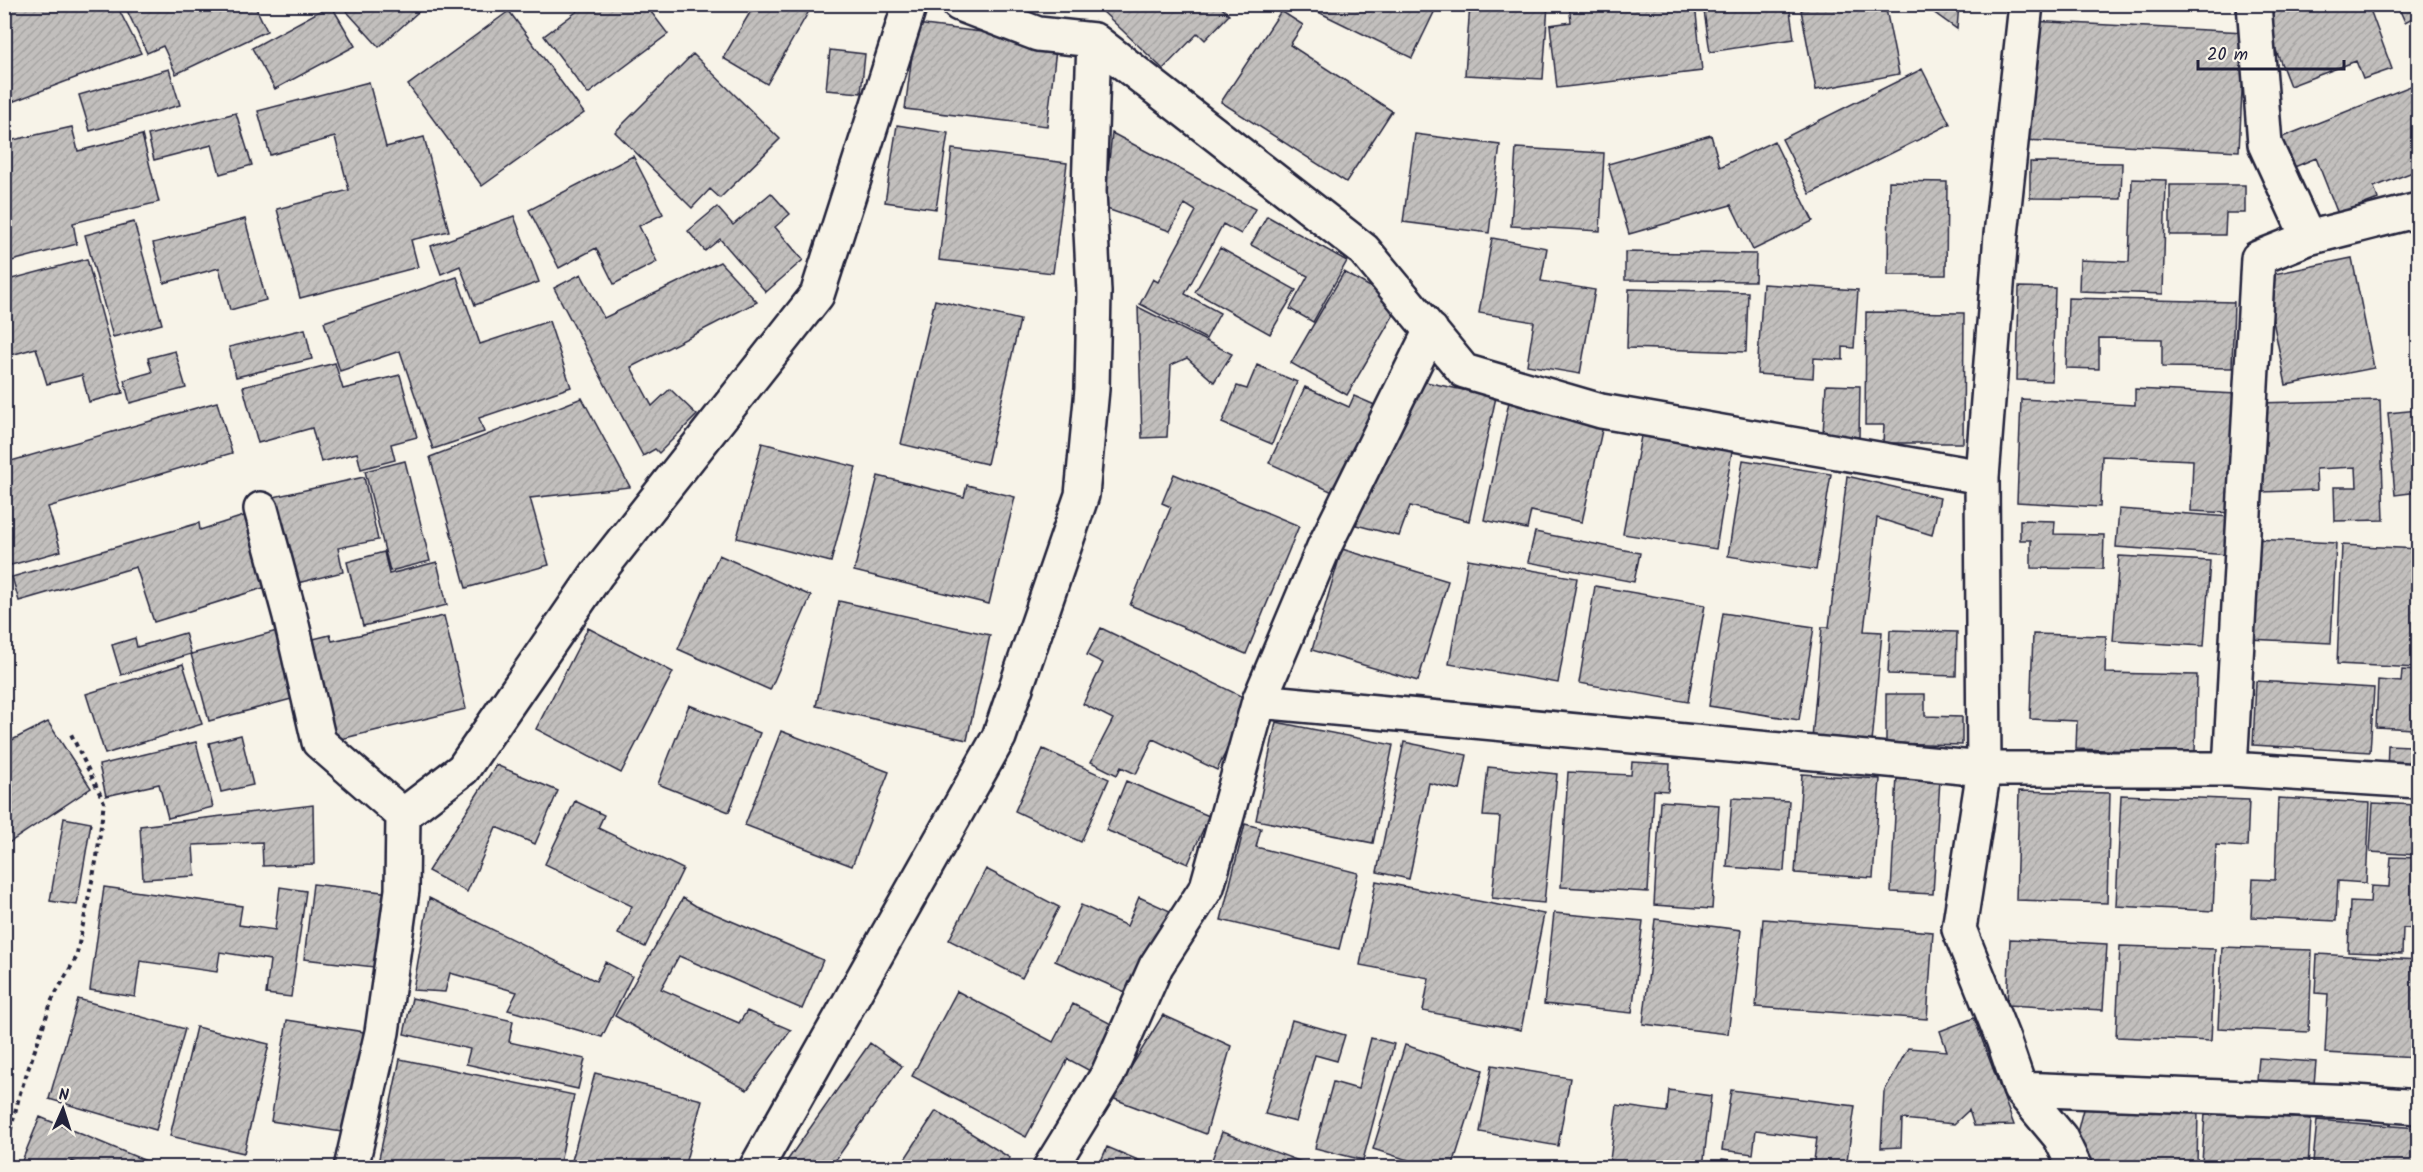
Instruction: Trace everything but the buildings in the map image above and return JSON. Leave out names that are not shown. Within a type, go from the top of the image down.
[{"type":"street","points":[[403,815],[463,769],[597,574],[817,295],[910,4]]},
{"type":"street","points":[[958,4],[1038,19],[1094,40],[1364,250],[1464,371],[1601,411],[1982,477]]},
{"type":"street","points":[[2026,4],[2001,235],[1982,477],[1984,769],[1959,929],[2003,1038],[2020,1089],[2060,1137],[2075,1167]]},
{"type":"street","points":[[2254,4],[2265,144],[2308,238]]},
{"type":"street","points":[[756,1167],[999,737],[1082,495],[1092,389],[1094,291],[1089,190],[1094,40]]},
{"type":"street","points":[[2230,769],[2258,258],[2308,238],[2418,210]]},
{"type":"street","points":[[1050,1167],[1108,1074],[1156,966],[1206,887],[1259,701],[1324,547],[1431,330]]},
{"type":"street","points":[[261,509],[290,616],[319,742],[403,815],[402,890],[382,1032],[351,1167]]},
{"type":"street","points":[[1259,701],[1984,769],[2230,769],[2418,781]]},
{"type":"street","points":[[2020,1089],[2418,1107]]},
{"type":"path","points":[[4,1156],[20,1093],[52,1000],[76,958],[97,857],[104,802],[71,734]]}]
